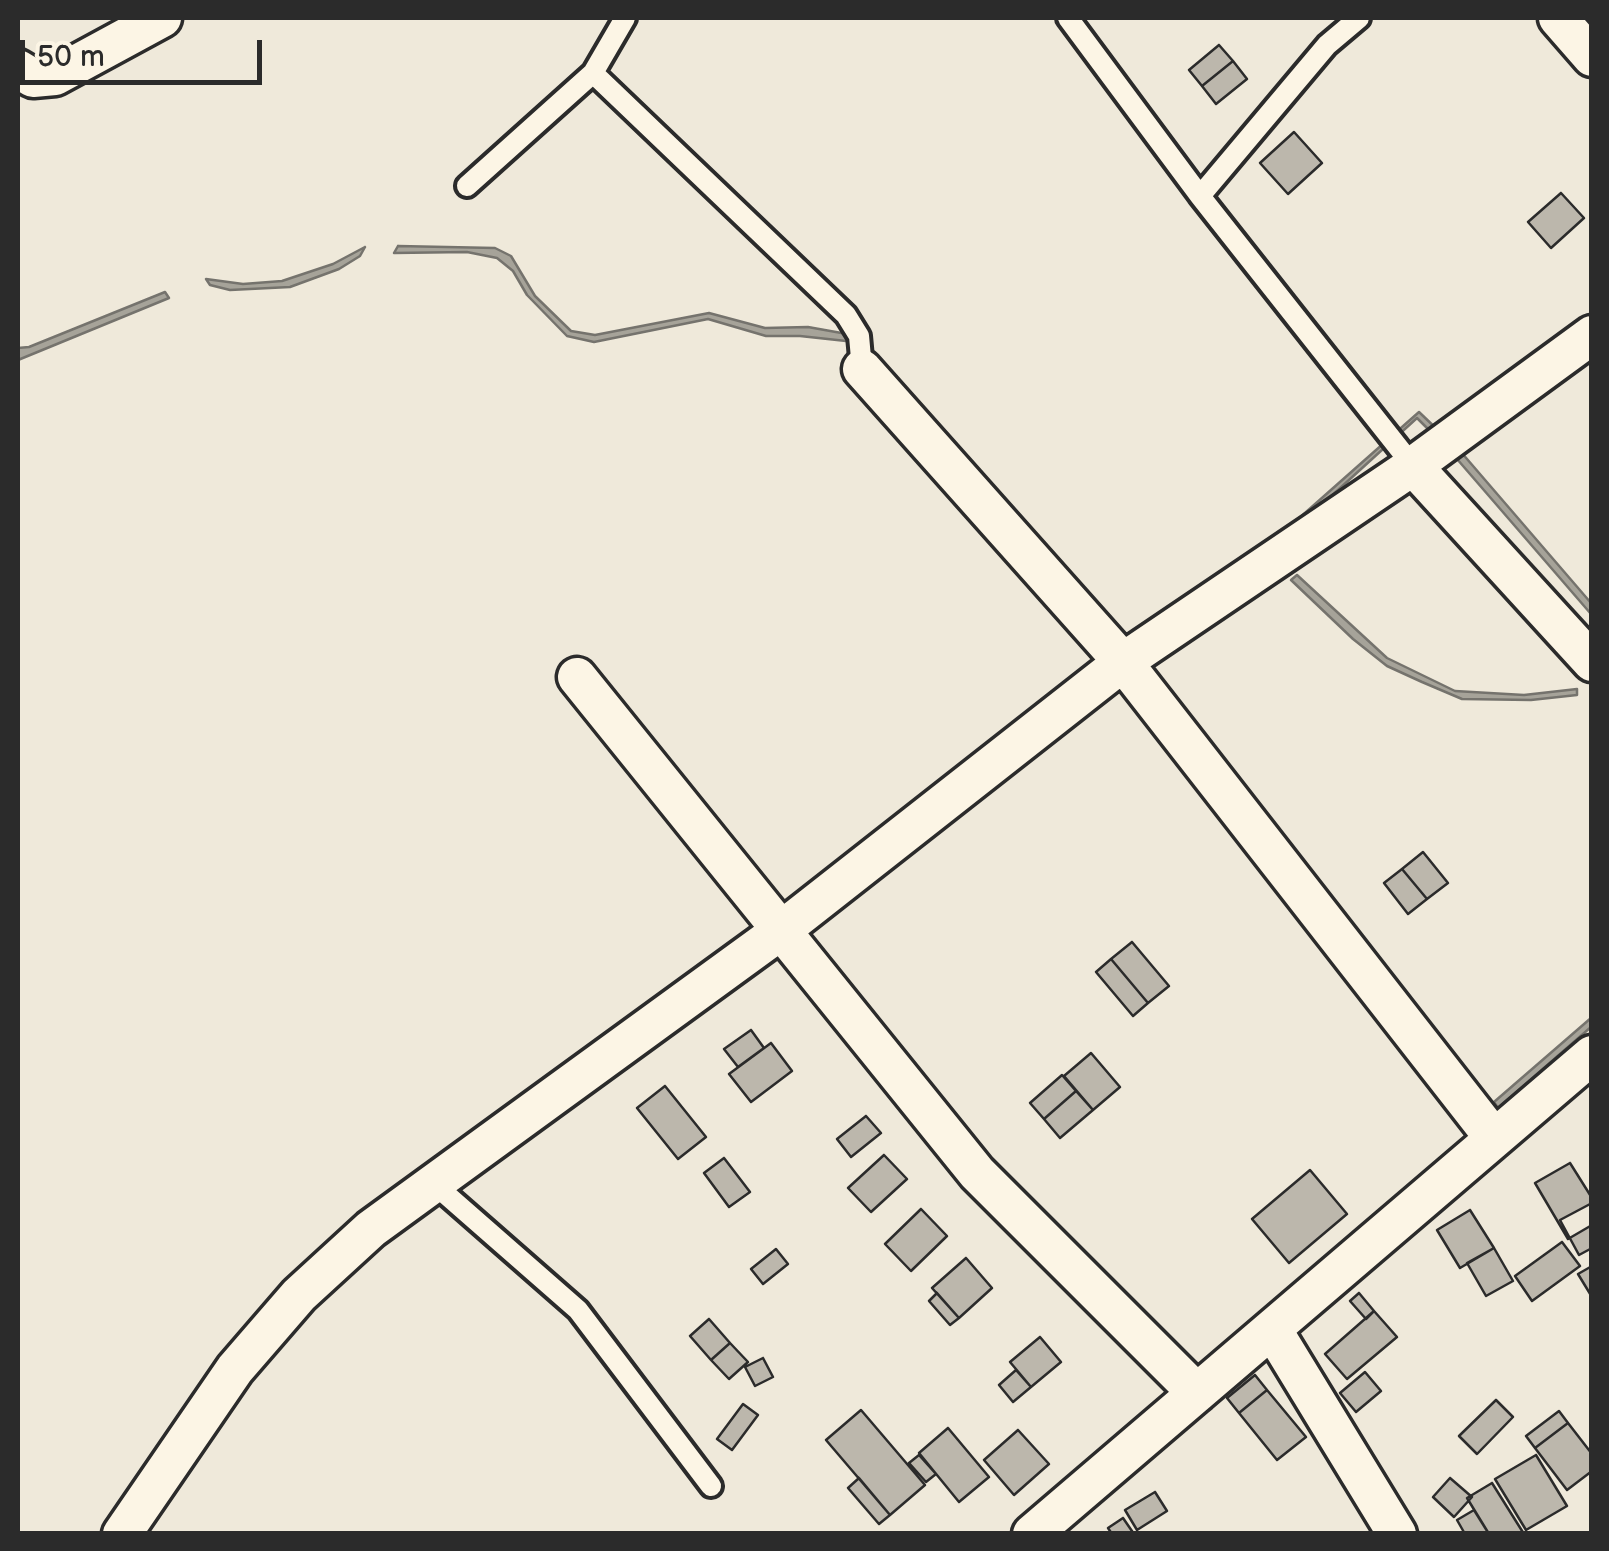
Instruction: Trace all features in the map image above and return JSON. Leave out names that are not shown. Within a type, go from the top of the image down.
[{"type":"street","points":[[18,70],[33,78],[54,76],[162,18]]},
{"type":"street","points":[[1558,18],[1592,57]]},
{"type":"street","points":[[122,1534],[235,1369],[298,1294],[372,1229],[782,929],[1123,662],[1413,466],[1592,335]]},
{"type":"street","points":[[862,370],[1123,662],[1494,1138]]},
{"type":"street","points":[[1413,466],[1592,662]]},
{"type":"street","points":[[578,677],[977,1173],[1197,1393]]},
{"type":"street","points":[[1032,1534],[1592,1054]]},
{"type":"street","points":[[1272,1329],[1397,1534]]},
{"type":"lane","points":[[467,186],[593,72],[625,18]]},
{"type":"lane","points":[[1068,18],[1200,196],[1413,466]]},
{"type":"lane","points":[[1200,196],[1327,45],[1359,18]]},
{"type":"lane","points":[[593,72],[846,315],[859,336],[862,370]]},
{"type":"lane","points":[[433,1183],[578,1310],[711,1486]]},
{"type":"shaded area","points":[[398,246],[495,248],[511,256],[535,296],[571,331],[595,335],[709,313],[765,328],[808,327],[847,334],[846,341],[766,336],[708,319],[594,342],[567,336],[527,295],[513,271],[497,258],[467,252],[394,253]]},
{"type":"shaded area","points":[[365,247],[360,256],[339,269],[290,287],[230,290],[210,285],[206,279],[243,284],[282,281],[333,264]]},
{"type":"shaded area","points":[[165,292],[169,298],[18,360],[18,348]]},
{"type":"shaded area","points":[[870,351],[1128,641],[1197,588],[1288,528],[1419,412],[1443,435],[1438,439],[1417,418],[1293,531],[1127,648],[868,357]]},
{"type":"shaded area","points":[[1461,452],[1591,603],[1591,614],[1457,459]]},
{"type":"shaded area","points":[[1297,575],[1387,658],[1455,691],[1524,695],[1577,689],[1577,695],[1531,700],[1462,699],[1422,682],[1387,666],[1353,639],[1291,580]]},
{"type":"shaded area","points":[[1591,1018],[1591,1027],[1498,1108],[1494,1102]]},
{"type":"building","points":[[1219,45],[1233,61],[1202,86],[1189,70]]},
{"type":"building","points":[[1233,61],[1247,79],[1216,104],[1202,86]]},
{"type":"building","points":[[1294,132],[1322,163],[1288,194],[1260,163]]},
{"type":"building","points":[[1561,193],[1584,218],[1551,248],[1528,222]]},
{"type":"building","points":[[1423,852],[1448,883],[1427,899],[1402,869]]},
{"type":"building","points":[[1402,869],[1427,899],[1408,914],[1384,883]]},
{"type":"building","points":[[1132,942],[1169,986],[1148,1003],[1111,959]]},
{"type":"building","points":[[1111,959],[1148,1003],[1133,1016],[1096,972]]},
{"type":"building","points":[[751,1030],[764,1048],[738,1067],[724,1049]]},
{"type":"building","points":[[771,1043],[792,1071],[751,1102],[729,1074]]},
{"type":"building","points":[[1091,1053],[1120,1087],[1093,1110],[1064,1076]]},
{"type":"building","points":[[1062,1075],[1076,1091],[1044,1119],[1030,1103]]},
{"type":"building","points":[[665,1086],[706,1137],[678,1159],[637,1108]]},
{"type":"building","points":[[1076,1091],[1093,1110],[1060,1138],[1044,1119]]},
{"type":"building","points":[[866,1116],[881,1133],[851,1157],[837,1139]]},
{"type":"building","points":[[884,1155],[907,1179],[871,1212],[848,1188]]},
{"type":"building","points":[[724,1158],[750,1192],[729,1207],[704,1173]]},
{"type":"building","points":[[1570,1163],[1592,1198],[1592,1225],[1568,1239],[1535,1183]]},
{"type":"building","points":[[1310,1170],[1347,1214],[1289,1263],[1252,1219]]},
{"type":"building","points":[[1592,1203],[1592,1248],[1579,1255],[1560,1220]]},
{"type":"building","points":[[921,1209],[947,1236],[911,1271],[885,1244]]},
{"type":"building","points":[[1470,1210],[1494,1248],[1460,1268],[1437,1230]]},
{"type":"building","points":[[1562,1242],[1580,1266],[1532,1301],[1515,1276]]},
{"type":"building","points":[[1494,1248],[1513,1281],[1486,1296],[1467,1263]]},
{"type":"building","points":[[776,1249],[788,1264],[763,1284],[751,1269]]},
{"type":"building","points":[[966,1258],[992,1288],[959,1318],[932,1288]]},
{"type":"building","points":[[1592,1266],[1592,1297],[1578,1274]]},
{"type":"building","points":[[937,1293],[959,1318],[950,1325],[929,1301]]},
{"type":"building","points":[[1359,1293],[1374,1311],[1366,1319],[1350,1301]]},
{"type":"building","points":[[1374,1311],[1397,1337],[1347,1379],[1325,1354]]},
{"type":"building","points":[[709,1319],[730,1343],[711,1360],[690,1336]]},
{"type":"building","points":[[1040,1337],[1061,1362],[1031,1387],[1010,1362]]},
{"type":"building","points":[[730,1343],[748,1362],[729,1379],[711,1360]]},
{"type":"building","points":[[763,1358],[773,1377],[755,1386],[745,1367]]},
{"type":"building","points":[[1016,1370],[1031,1387],[1013,1402],[999,1385]]},
{"type":"building","points":[[1365,1372],[1381,1391],[1356,1412],[1340,1393]]},
{"type":"building","points":[[1255,1375],[1267,1390],[1239,1413],[1227,1398]]},
{"type":"building","points":[[1267,1390],[1306,1437],[1277,1460],[1239,1413]]},
{"type":"building","points":[[1496,1400],[1513,1417],[1477,1454],[1459,1436]]},
{"type":"building","points":[[743,1404],[758,1415],[732,1450],[717,1439]]},
{"type":"building","points":[[861,1410],[925,1485],[890,1515],[826,1440]]},
{"type":"building","points":[[1559,1411],[1568,1423],[1535,1448],[1526,1436]]},
{"type":"building","points":[[1568,1423],[1592,1454],[1592,1471],[1567,1490],[1535,1448]]},
{"type":"building","points":[[948,1428],[989,1477],[959,1502],[919,1453]]},
{"type":"building","points":[[1018,1430],[1049,1464],[1014,1495],[984,1460]]},
{"type":"building","points":[[919,1455],[936,1474],[926,1482],[909,1463]]},
{"type":"building","points":[[1536,1455],[1567,1506],[1526,1530],[1495,1479]]},
{"type":"building","points":[[859,1478],[890,1515],[879,1524],[848,1488]]},
{"type":"building","points":[[1450,1478],[1472,1497],[1454,1517],[1433,1497]]},
{"type":"building","points":[[1492,1483],[1524,1534],[1489,1534],[1467,1498]]},
{"type":"building","points":[[1155,1492],[1167,1511],[1137,1530],[1125,1510]]},
{"type":"building","points":[[1474,1510],[1489,1534],[1465,1534],[1457,1520]]},
{"type":"building","points":[[1123,1518],[1134,1534],[1112,1534],[1108,1528]]}]
